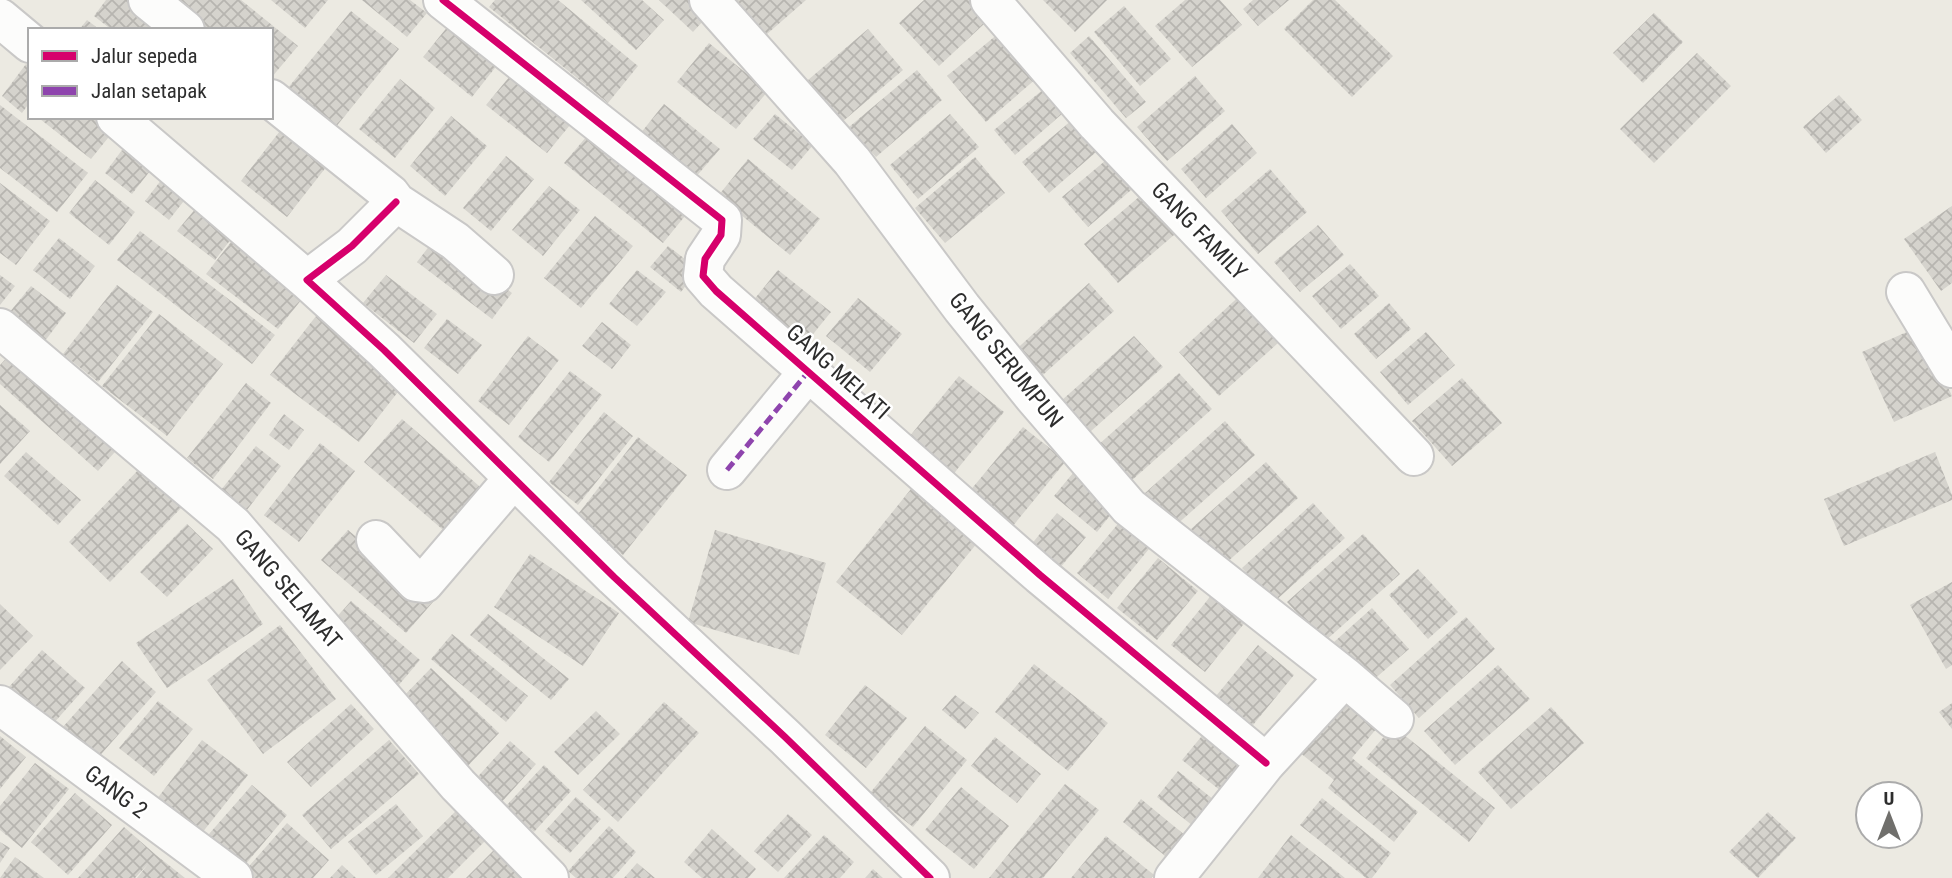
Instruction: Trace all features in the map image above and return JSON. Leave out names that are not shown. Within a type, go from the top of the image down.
[{"type":"street","points":[[148,0],[183,28]]},
{"type":"street","name":"GANG MELATI","points":[[443,0],[722,220],[721,235],[705,259],[703,276],[716,291],[1040,575],[1266,763]]},
{"type":"street","name":"GANG SERUMPUN","points":[[709,0],[852,161],[962,308],[1129,507],[1345,677],[1394,719]]},
{"type":"street","name":"GANG FAMILY","points":[[990,0],[1097,124],[1414,456]]},
{"type":"street","points":[[0,18],[28,41]]},
{"type":"street","points":[[273,101],[390,194],[396,202],[455,241],[494,275]]},
{"type":"street","points":[[118,119],[307,280],[384,350],[513,479],[930,878]]},
{"type":"street","points":[[307,280],[352,246],[396,202]]},
{"type":"street","points":[[1906,292],[1952,368]]},
{"type":"street","name":"GANG SELAMAT","points":[[0,328],[233,525],[458,785],[549,878]]},
{"type":"street","points":[[727,470],[808,372]]},
{"type":"street","points":[[376,540],[416,582],[424,583],[513,479]]},
{"type":"street","points":[[1174,878],[1266,763],[1345,677]]},
{"type":"street","name":"GANG 2","points":[[0,705],[233,878]]},
{"type":"building","points":[[106,0],[135,0],[170,28],[109,28],[94,16]]},
{"type":"building","points":[[171,0],[241,0],[298,46],[273,76],[273,28],[206,28]]},
{"type":"building","points":[[271,0],[328,0],[305,28]]},
{"type":"building","points":[[362,0],[410,0],[427,13],[407,37]]},
{"type":"building","points":[[495,0],[558,0],[638,66],[608,103],[489,7]]},
{"type":"building","points":[[581,0],[642,0],[664,20],[636,50]]},
{"type":"building","points":[[659,0],[702,0],[713,10],[693,32]]},
{"type":"building","points":[[736,0],[806,0],[767,34]]},
{"type":"building","points":[[924,0],[989,0],[999,10],[939,66],[899,23]]},
{"type":"building","points":[[1043,0],[1107,0],[1075,32]]},
{"type":"building","points":[[1185,0],[1220,0],[1242,25],[1192,67],[1155,26]]},
{"type":"building","points":[[1253,0],[1289,0],[1258,26],[1243,9]]},
{"type":"building","points":[[1313,0],[1335,0],[1393,56],[1352,97],[1284,29]]},
{"type":"building","points":[[1124,6],[1171,59],[1140,86],[1094,32]]},
{"type":"building","points":[[351,11],[399,49],[335,128],[287,89]]},
{"type":"building","points":[[1654,13],[1683,42],[1643,83],[1613,53]]},
{"type":"building","points":[[87,20],[97,28],[81,28]]},
{"type":"building","points":[[453,20],[502,59],[472,97],[423,57]]},
{"type":"building","points":[[868,29],[903,70],[842,122],[808,80]]},
{"type":"building","points":[[999,33],[1037,78],[986,122],[947,76]]},
{"type":"building","points":[[1089,36],[1146,102],[1126,118],[1070,53]]},
{"type":"building","points":[[709,43],[768,91],[736,129],[677,82]]},
{"type":"building","points":[[1697,53],[1731,86],[1654,163],[1620,129]]},
{"type":"building","points":[[26,64],[28,66],[28,105],[22,113],[2,96]]},
{"type":"building","points":[[515,70],[575,119],[547,153],[486,105]]},
{"type":"building","points":[[917,70],[942,100],[876,157],[849,127]]},
{"type":"building","points":[[1195,76],[1225,111],[1167,161],[1137,127]]},
{"type":"building","points":[[400,79],[435,108],[395,158],[359,129]]},
{"type":"building","points":[[1051,83],[1071,106],[1015,155],[994,130]]},
{"type":"building","points":[[1839,95],[1862,120],[1826,153],[1803,127]]},
{"type":"building","points":[[664,104],[720,149],[694,179],[640,134]]},
{"type":"building","points":[[0,105],[88,173],[57,212],[0,168]]},
{"type":"building","points":[[775,114],[813,145],[792,170],[753,139]]},
{"type":"building","points":[[950,114],[979,147],[918,199],[890,165]]},
{"type":"building","points":[[451,116],[487,146],[445,196],[410,166]]},
{"type":"building","points":[[1077,116],[1103,146],[1049,193],[1022,162]]},
{"type":"building","points":[[40,119],[94,119],[112,133],[91,159]]},
{"type":"building","points":[[1232,124],[1257,153],[1206,198],[1181,169]]},
{"type":"building","points":[[280,131],[327,166],[287,217],[241,181]]},
{"type":"building","points":[[587,136],[685,216],[663,243],[564,163]]},
{"type":"building","points":[[122,150],[150,171],[132,194],[105,173]]},
{"type":"building","points":[[1112,155],[1137,185],[1088,227],[1062,197]]},
{"type":"building","points":[[506,156],[534,179],[491,231],[463,208]]},
{"type":"building","points":[[975,157],[1005,193],[945,243],[915,208]]},
{"type":"building","points":[[748,159],[820,219],[790,255],[718,196]]},
{"type":"building","points":[[1270,169],[1307,212],[1258,254],[1221,211]]},
{"type":"building","points":[[162,179],[187,197],[169,220],[145,201]]},
{"type":"building","points":[[95,180],[135,212],[109,245],[69,213]]},
{"type":"building","points":[[0,183],[50,221],[16,265],[0,253]]},
{"type":"building","points":[[549,186],[580,210],[543,256],[512,230]]},
{"type":"building","points":[[1147,190],[1181,229],[1118,283],[1084,244]]},
{"type":"building","points":[[201,202],[238,230],[215,260],[177,231]]},
{"type":"building","points":[[1952,206],[1952,283],[1941,291],[1904,239]]},
{"type":"building","points":[[595,216],[633,246],[581,308],[544,278]]},
{"type":"building","points":[[1318,225],[1344,255],[1300,292],[1274,262]]},
{"type":"building","points":[[140,231],[275,335],[252,364],[117,260]]},
{"type":"building","points":[[238,233],[310,289],[278,329],[206,274]]},
{"type":"building","points":[[437,236],[512,293],[492,319],[417,262]]},
{"type":"building","points":[[59,238],[95,266],[70,299],[33,270]]},
{"type":"building","points":[[668,246],[698,269],[681,292],[650,267]]},
{"type":"building","points":[[1350,264],[1379,296],[1341,329],[1312,296]]},
{"type":"building","points":[[637,270],[666,292],[637,326],[609,304]]},
{"type":"building","points":[[778,270],[831,312],[804,345],[752,302]]},
{"type":"building","points":[[0,275],[15,286],[0,305]]},
{"type":"building","points":[[386,275],[437,314],[414,343],[363,303]]},
{"type":"building","points":[[1089,283],[1114,311],[1035,382],[1010,355]]},
{"type":"building","points":[[117,285],[153,312],[98,382],[63,354]]},
{"type":"building","points":[[31,286],[66,313],[45,341],[9,313]]},
{"type":"building","points":[[1247,289],[1288,334],[1219,396],[1179,352]]},
{"type":"building","points":[[858,298],[902,334],[870,372],[826,336]]},
{"type":"building","points":[[1389,303],[1411,329],[1376,359],[1354,334]]},
{"type":"building","points":[[320,311],[408,379],[359,442],[270,375]]},
{"type":"building","points":[[159,314],[223,364],[167,436],[102,386]]},
{"type":"building","points":[[447,319],[482,345],[458,374],[424,348]]},
{"type":"building","points":[[602,322],[631,345],[612,369],[582,346]]},
{"type":"building","points":[[1920,326],[1952,396],[1894,422],[1862,352]]},
{"type":"building","points":[[1426,332],[1455,365],[1408,405],[1380,372]]},
{"type":"building","points":[[528,336],[559,360],[509,425],[478,401]]},
{"type":"building","points":[[1134,336],[1163,367],[1090,432],[1061,401]]},
{"type":"building","points":[[15,349],[122,444],[98,471],[0,384],[0,365]]},
{"type":"building","points":[[570,371],[602,395],[549,462],[518,437]]},
{"type":"building","points":[[1179,373],[1212,409],[1130,482],[1097,446]]},
{"type":"building","points":[[959,376],[1004,412],[950,478],[905,442]]},
{"type":"building","points":[[1462,378],[1502,423],[1452,466],[1412,421]]},
{"type":"building","points":[[246,383],[271,403],[213,479],[187,458]]},
{"type":"building","points":[[0,405],[30,431],[0,464]]},
{"type":"building","points":[[604,412],[633,436],[578,505],[549,482]]},
{"type":"building","points":[[284,414],[304,430],[289,450],[269,435]]},
{"type":"building","points":[[402,419],[486,492],[449,535],[364,462]]},
{"type":"building","points":[[1225,421],[1255,455],[1174,527],[1144,494]]},
{"type":"building","points":[[1023,427],[1066,461],[1012,527],[969,492]]},
{"type":"building","points":[[638,437],[687,475],[623,555],[575,518]]},
{"type":"building","points":[[320,443],[355,471],[299,542],[264,515]]},
{"type":"building","points":[[256,446],[281,466],[243,515],[217,495]]},
{"type":"building","points":[[26,452],[81,500],[58,525],[4,476]]},
{"type":"building","points":[[1935,452],[1952,500],[1844,546],[1824,499]]},
{"type":"building","points":[[1266,462],[1298,498],[1224,565],[1191,529]]},
{"type":"building","points":[[141,467],[183,506],[110,582],[69,542]]},
{"type":"building","points":[[1073,473],[1116,508],[1097,532],[1054,496]]},
{"type":"building","points":[[911,489],[978,542],[902,635],[836,582]]},
{"type":"building","points":[[1313,503],[1345,538],[1274,602],[1242,568]]},
{"type":"building","points":[[1057,513],[1086,537],[1059,569],[1030,546]]},
{"type":"building","points":[[1122,519],[1153,544],[1108,599],[1077,573]]},
{"type":"building","points":[[187,524],[213,549],[167,597],[140,572]]},
{"type":"building","points":[[348,530],[433,602],[406,633],[321,560]]},
{"type":"building","points":[[715,530],[826,563],[799,655],[688,622]]},
{"type":"building","points":[[1363,534],[1400,574],[1324,642],[1287,602]]},
{"type":"building","points":[[530,554],[619,613],[583,666],[494,607]]},
{"type":"building","points":[[1158,558],[1198,591],[1157,640],[1117,608]]},
{"type":"building","points":[[1418,569],[1458,612],[1428,639],[1389,595]]},
{"type":"building","points":[[233,579],[263,624],[167,688],[136,643]]},
{"type":"building","points":[[1952,582],[1952,665],[1946,669],[1910,605]]},
{"type":"building","points":[[1214,592],[1247,620],[1205,672],[1171,645]]},
{"type":"building","points":[[351,601],[420,660],[398,686],[328,627]]},
{"type":"building","points":[[0,604],[33,636],[0,670]]},
{"type":"building","points":[[1372,608],[1409,649],[1371,682],[1334,642]]},
{"type":"building","points":[[488,614],[569,679],[551,700],[470,635]]},
{"type":"building","points":[[1466,617],[1495,649],[1419,718],[1390,685]]},
{"type":"building","points":[[280,625],[336,699],[263,754],[207,680]]},
{"type":"building","points":[[452,634],[528,696],[506,722],[431,659]]},
{"type":"building","points":[[1258,645],[1294,675],[1253,725],[1216,696]]},
{"type":"building","points":[[42,650],[85,688],[52,725],[9,687]]},
{"type":"building","points":[[122,661],[156,692],[88,769],[53,738]]},
{"type":"building","points":[[1034,664],[1108,723],[1068,771],[995,712]]},
{"type":"building","points":[[1498,665],[1530,699],[1455,765],[1424,731]]},
{"type":"building","points":[[431,668],[499,733],[464,770],[395,705]]},
{"type":"building","points":[[865,685],[907,718],[866,768],[825,735]]},
{"type":"building","points":[[955,695],[979,713],[965,729],[942,710]]},
{"type":"building","points":[[1338,696],[1377,728],[1352,758],[1418,812],[1394,842],[1328,788],[1334,780],[1294,748]]},
{"type":"building","points":[[158,701],[193,729],[154,776],[119,748]]},
{"type":"building","points":[[664,702],[699,733],[618,822],[583,790]]},
{"type":"building","points":[[1952,703],[1952,729],[1939,712]]},
{"type":"building","points":[[351,704],[374,729],[311,787],[287,762]]},
{"type":"building","points":[[1551,707],[1584,743],[1511,809],[1478,772]]},
{"type":"building","points":[[596,711],[620,734],[578,775],[554,752]]},
{"type":"building","points":[[925,726],[967,760],[913,827],[870,793]]},
{"type":"building","points":[[1393,726],[1495,808],[1469,842],[1366,758]]},
{"type":"building","points":[[1206,731],[1255,770],[1231,799],[1182,760]]},
{"type":"building","points":[[0,736],[26,757],[0,789]]},
{"type":"building","points":[[995,737],[1041,774],[1017,803],[971,766]]},
{"type":"building","points":[[202,740],[248,775],[194,843],[150,808]]},
{"type":"building","points":[[389,740],[419,774],[331,849],[302,815]]},
{"type":"building","points":[[510,741],[536,764],[499,805],[473,782]]},
{"type":"building","points":[[35,763],[69,789],[22,848],[0,830],[0,806]]},
{"type":"building","points":[[544,765],[571,791],[534,832],[506,806]]},
{"type":"building","points":[[1178,771],[1224,808],[1203,834],[1157,797]]},
{"type":"building","points":[[1065,784],[1099,810],[1043,878],[989,878]]},
{"type":"building","points":[[252,785],[287,815],[239,872],[202,842]]},
{"type":"building","points":[[961,787],[1009,826],[974,869],[925,830]]},
{"type":"building","points":[[75,793],[112,825],[68,875],[31,842]]},
{"type":"building","points":[[576,797],[601,819],[570,853],[545,831]]},
{"type":"building","points":[[1322,798],[1391,853],[1372,878],[1366,878],[1300,825]]},
{"type":"building","points":[[1141,799],[1192,841],[1174,863],[1123,822]]},
{"type":"building","points":[[396,804],[423,836],[376,875],[348,842]]},
{"type":"building","points":[[462,805],[491,835],[448,878],[388,878]]},
{"type":"building","points":[[1768,812],[1796,838],[1758,878],[1729,852]]},
{"type":"building","points":[[788,814],[812,835],[778,872],[754,851]]},
{"type":"building","points":[[287,823],[329,860],[313,878],[247,878],[242,874]]},
{"type":"building","points":[[609,826],[636,852],[613,878],[576,878],[568,871]]},
{"type":"building","points":[[124,827],[185,878],[137,878],[148,864],[135,878],[78,878]]},
{"type":"building","points":[[712,829],[756,869],[748,878],[702,878],[684,862]]},
{"type":"building","points":[[824,835],[854,862],[840,878],[784,878]]},
{"type":"building","points":[[1291,835],[1345,878],[1258,878]]},
{"type":"building","points":[[1106,836],[1154,875],[1151,878],[1071,878]]},
{"type":"building","points":[[0,842],[10,848],[0,863]]},
{"type":"building","points":[[499,845],[529,878],[466,878]]},
{"type":"building","points":[[15,857],[44,878],[0,878]]},
{"type":"building","points":[[637,863],[655,878],[624,878]]},
{"type":"building","points":[[342,865],[356,878],[330,878]]},
{"type":"building","points":[[873,869],[883,878],[865,878]]},
{"type":"marked path","points":[[727,470],[808,372]]},
{"type":"cycle path","points":[[443,0],[722,220],[721,235],[705,259],[703,276],[716,291],[1040,575],[1266,763]]},
{"type":"cycle path","points":[[396,202],[352,246],[307,280],[384,350],[614,577],[930,878]]}]
